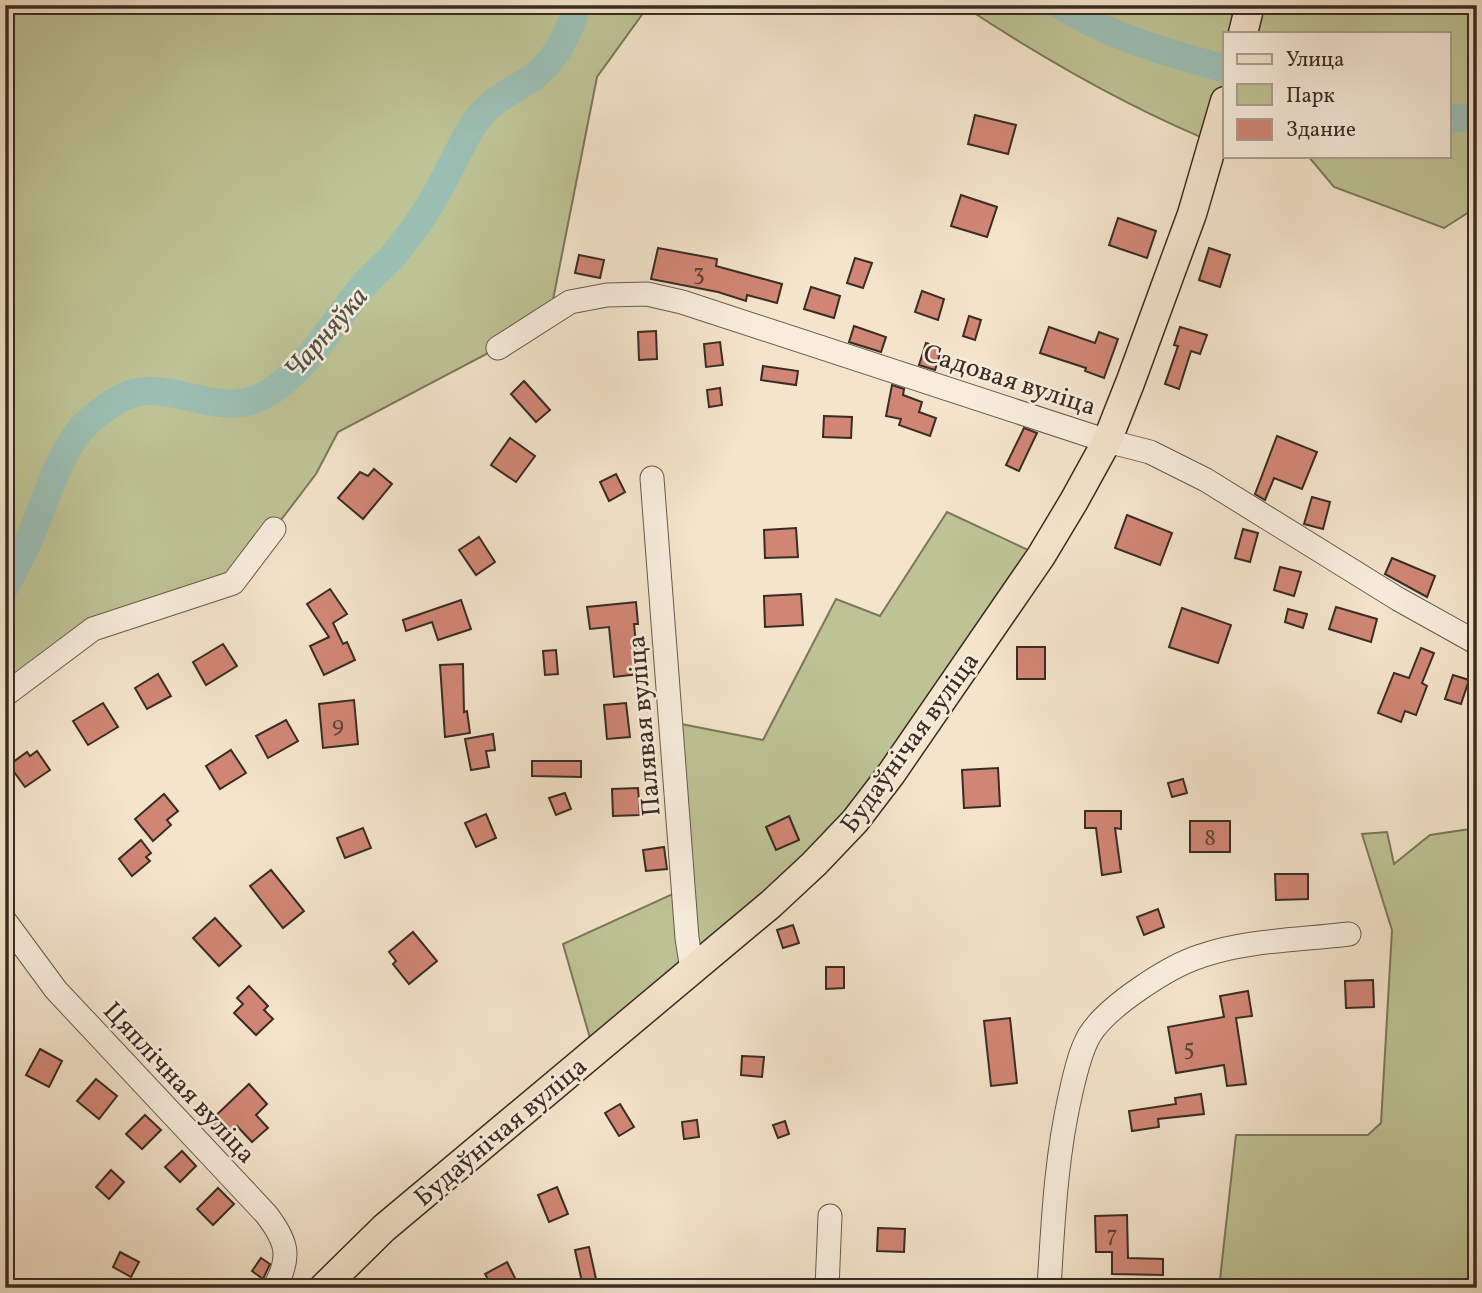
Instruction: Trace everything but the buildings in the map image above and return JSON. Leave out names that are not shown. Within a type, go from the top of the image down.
[{"type":"main road","points":[[1243,32],[1250,5]]},
{"type":"main road","name":"Будаўнічая вуліца","points":[[323,1288],[384,1228],[771,904],[855,821],[929,720],[1041,556],[1107,441],[1187,226],[1223,109]]},
{"type":"street","name":"Садовая вуліца","points":[[498,348],[570,302],[607,295],[646,293],[682,302],[1150,453],[1206,480],[1398,599],[1477,643]]},
{"type":"street","name":"Палявая вуліца","points":[[652,478],[687,939],[692,970]]},
{"type":"street","points":[[5,695],[93,629],[233,583],[274,529]]},
{"type":"street","name":"Цяплічная вуліца","points":[[5,921],[56,990],[280,1232],[286,1260],[274,1288]]},
{"type":"street","points":[[1049,1288],[1060,1136],[1075,1071],[1089,1035],[1122,1001],[1166,973],[1200,956],[1240,947],[1349,934]]},
{"type":"street","points":[[827,1288],[830,1216]]},
{"type":"green space","points":[[5,5],[649,5],[597,77],[550,315],[498,348],[338,432],[316,474],[233,583],[93,629],[5,695]]},
{"type":"green space","points":[[962,5],[1477,5],[1477,207],[1444,228],[1334,187],[1310,158],[1450,158],[1450,32],[1223,32],[1223,146],[1156,117],[1025,45]]},
{"type":"green space","points":[[947,512],[1041,556],[891,774],[594,1052],[563,944],[684,889],[671,722],[763,740],[836,599],[880,616]]},
{"type":"green space","points":[[1477,828],[1477,1288],[1219,1288],[1236,1135],[1368,1135],[1381,1123],[1392,930],[1362,834],[1387,832],[1394,864],[1430,835]]},
{"type":"waterway","name":"Чарняўка","points":[[5,587],[29,540],[61,461],[88,422],[118,400],[138,392],[154,391],[232,404],[248,402],[278,386],[305,361],[362,287],[392,257],[409,235],[484,111],[546,65],[565,37],[577,5]]},
{"type":"waterway","name":"Чарняўка","points":[[1060,5],[1119,35],[1223,68]]},
{"type":"waterway","name":"Чарняўка","points":[[1450,119],[1477,117]]}]
